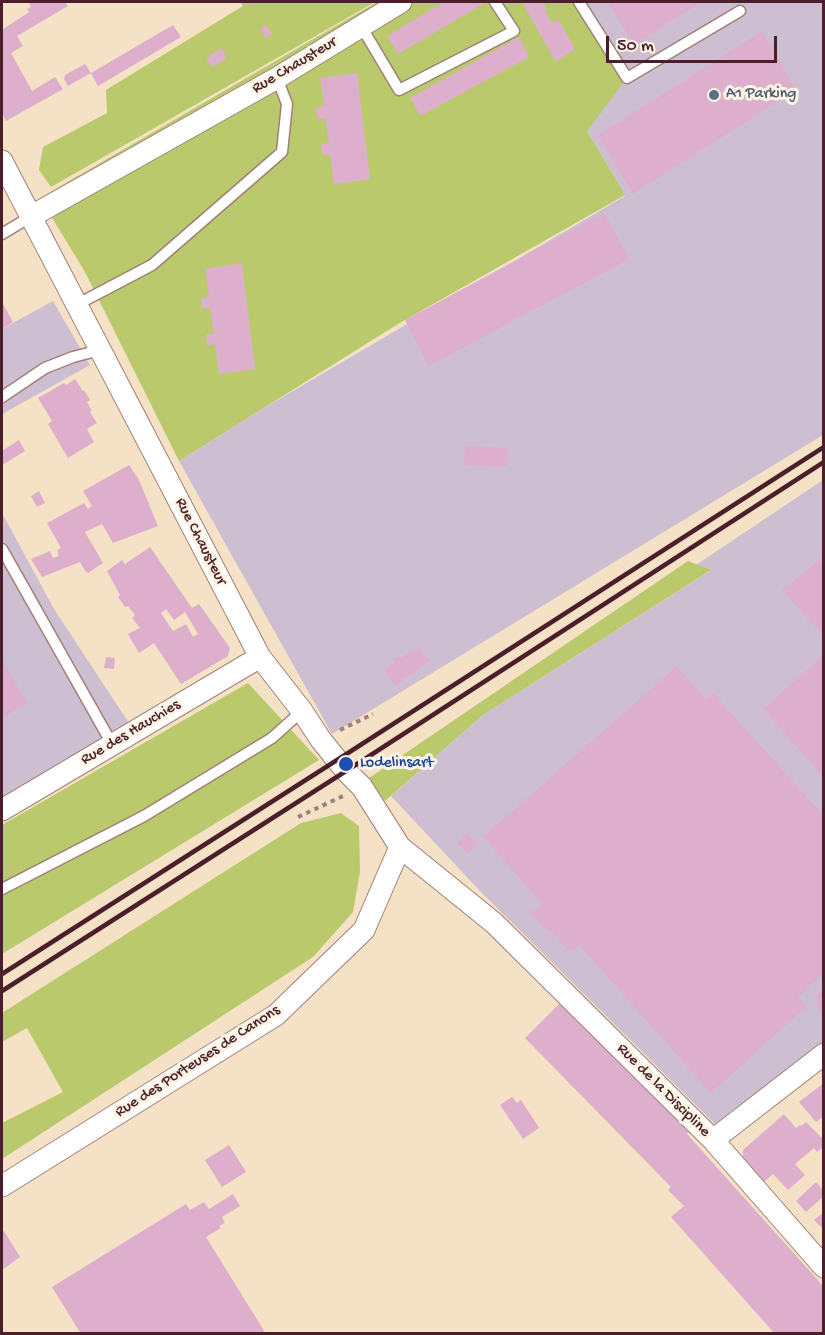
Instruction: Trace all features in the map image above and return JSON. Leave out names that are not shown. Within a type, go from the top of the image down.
[{"type":"street","name":"Rue Chausteur","points":[[30,217],[277,78],[402,2]]},
{"type":"street","name":"Rue Chausteur","points":[[2,161],[260,657],[302,711],[321,740],[362,787],[400,847]]},
{"type":"street","name":"Rue des Hauchies","points":[[2,810],[260,657]]},
{"type":"street","name":"Rue de la Discipline","points":[[400,847],[494,923],[713,1140],[824,1267]]},
{"type":"street","name":"Rue des Porteuses de Canons","points":[[2,1186],[276,1016],[364,930],[400,847]]},
{"type":"street","points":[[713,1140],[824,1054]]},
{"type":"lane","points":[[362,26],[399,90],[514,31],[495,2]]},
{"type":"lane","points":[[579,2],[627,78],[740,11]]},
{"type":"lane","points":[[76,305],[152,266],[282,152],[287,104],[277,78]]},
{"type":"lane","points":[[2,234],[30,217]]},
{"type":"lane","points":[[2,397],[45,369],[73,357],[100,350]]},
{"type":"lane","points":[[2,549],[112,744]]},
{"type":"lane","points":[[2,890],[144,816],[272,738],[302,711]]},
{"type":"path","points":[[321,740],[373,714]]},
{"type":"path","points":[[298,817],[362,787]]},
{"type":"shaded area","points":[[579,2],[823,2],[823,435],[332,734],[179,461],[264,408],[625,196],[587,131]]},
{"type":"shaded area","points":[[53,301],[90,365],[2,416],[2,329]]},
{"type":"shaded area","points":[[823,480],[823,1043],[715,1124],[478,889],[391,796],[483,715],[710,571],[696,565]]},
{"type":"shaded area","points":[[2,513],[54,609],[129,723],[2,798]]},
{"type":"green space","points":[[240,2],[375,2],[51,187],[39,170],[43,147],[107,113],[106,90],[243,6]]},
{"type":"green space","points":[[377,2],[579,2],[627,78],[587,131],[625,195],[398,324],[179,461],[85,272],[40,198]]},
{"type":"green space","points":[[688,561],[711,570],[483,715],[385,801],[369,778]]},
{"type":"green space","points":[[248,683],[319,760],[2,954],[2,825]]},
{"type":"green space","points":[[341,813],[359,826],[360,872],[353,912],[313,957],[2,1159],[2,1123],[63,1092],[27,1028],[2,1042],[2,1013],[301,823]]},
{"type":"building","points":[[29,2],[65,2],[68,6],[17,36],[23,46],[11,53],[32,91],[55,77],[63,89],[6,121],[2,113],[2,30],[29,12],[27,9],[31,7]]},
{"type":"building","points":[[444,2],[481,2],[483,4],[398,54],[387,36]]},
{"type":"building","points":[[542,2],[552,23],[558,19],[575,49],[556,62],[523,4]]},
{"type":"building","points":[[607,2],[702,2],[635,45]]},
{"type":"building","points":[[173,25],[181,37],[98,86],[91,73]]},
{"type":"building","points":[[266,25],[272,34],[266,38],[260,29]]},
{"type":"building","name":"A1 Parking","points":[[762,31],[796,90],[633,194],[598,135]]},
{"type":"building","points":[[519,37],[529,57],[420,116],[410,98]]},
{"type":"building","points":[[221,48],[227,58],[212,67],[206,58]]},
{"type":"building","points":[[85,64],[91,73],[68,86],[64,79],[65,75]]},
{"type":"building","points":[[357,73],[370,179],[334,184],[330,154],[323,156],[321,144],[329,143],[325,118],[318,119],[316,108],[324,106],[320,78]]},
{"type":"building","points":[[604,213],[629,259],[429,366],[405,320]]},
{"type":"building","points":[[242,263],[255,369],[219,374],[215,344],[207,346],[206,334],[214,334],[210,308],[202,309],[201,298],[209,297],[205,269]]},
{"type":"building","points":[[2,302],[13,322],[2,329]]},
{"type":"building","points":[[75,379],[90,400],[87,402],[92,411],[90,412],[97,423],[87,429],[94,442],[68,458],[48,424],[52,421],[38,398]]},
{"type":"building","points":[[19,440],[25,451],[2,465],[2,451]]},
{"type":"building","points":[[465,446],[508,448],[507,467],[464,465]]},
{"type":"building","points":[[129,465],[139,480],[158,526],[113,543],[102,524],[85,532],[103,563],[88,573],[80,562],[42,577],[31,559],[50,551],[53,558],[59,556],[57,550],[61,548],[47,523],[84,503],[88,509],[92,506],[83,491]]},
{"type":"building","points":[[39,491],[45,503],[37,507],[31,496]]},
{"type":"building","points":[[150,547],[192,608],[199,604],[230,648],[228,656],[181,684],[154,643],[139,653],[128,634],[140,628],[132,618],[135,615],[118,597],[120,595],[107,571],[122,560],[125,564]],"holes":[[[166,609],[174,620],[185,612],[198,634],[193,637],[186,624],[173,631],[161,613]]]},
{"type":"building","points":[[824,556],[824,637],[782,590]]},
{"type":"building","points":[[419,647],[429,661],[395,686],[384,670],[395,662],[393,659],[400,656],[401,658]]},
{"type":"building","points":[[824,655],[824,777],[763,709]]},
{"type":"building","points":[[106,657],[115,658],[114,669],[104,668]]},
{"type":"building","points":[[2,660],[27,703],[2,718]]},
{"type":"building","points":[[677,666],[706,699],[713,693],[824,816],[824,973],[798,997],[807,1006],[711,1093],[579,945],[570,953],[551,930],[548,932],[531,914],[541,905],[540,901],[483,837]]},
{"type":"building","points":[[467,833],[478,844],[468,853],[457,843]]},
{"type":"building","points":[[824,989],[824,1017],[819,1012],[816,996]]},
{"type":"building","points":[[561,1002],[689,1132],[687,1134],[824,1287],[824,1334],[775,1334],[671,1217],[684,1206],[668,1190],[671,1187],[525,1038]]},
{"type":"building","points":[[824,1083],[824,1116],[816,1122],[799,1102]]},
{"type":"building","points":[[512,1097],[517,1103],[521,1100],[539,1128],[523,1139],[500,1105]]},
{"type":"building","points":[[784,1114],[796,1128],[806,1122],[824,1140],[824,1146],[817,1152],[814,1148],[795,1164],[805,1175],[788,1190],[773,1174],[763,1183],[743,1162],[743,1150]]},
{"type":"building","points":[[229,1145],[246,1172],[222,1187],[205,1160]]},
{"type":"building","points":[[816,1182],[824,1191],[824,1196],[806,1212],[796,1201]]},
{"type":"building","points":[[233,1194],[240,1206],[222,1217],[225,1223],[219,1226],[221,1228],[206,1237],[266,1334],[81,1334],[52,1287],[186,1204],[190,1210],[204,1202],[209,1209]]},
{"type":"building","points":[[824,1212],[824,1230],[814,1220]]},
{"type":"building","points":[[4,1231],[20,1257],[2,1270],[2,1233]]},
{"type":"railway","points":[[2,974],[824,447]]},
{"type":"railway","points":[[2,991],[824,462]]},
{"type":"place","name":"A1 Parking","points":[[714,95]]},
{"type":"place","name":"Lodelinsart","points":[[346,764]]}]
